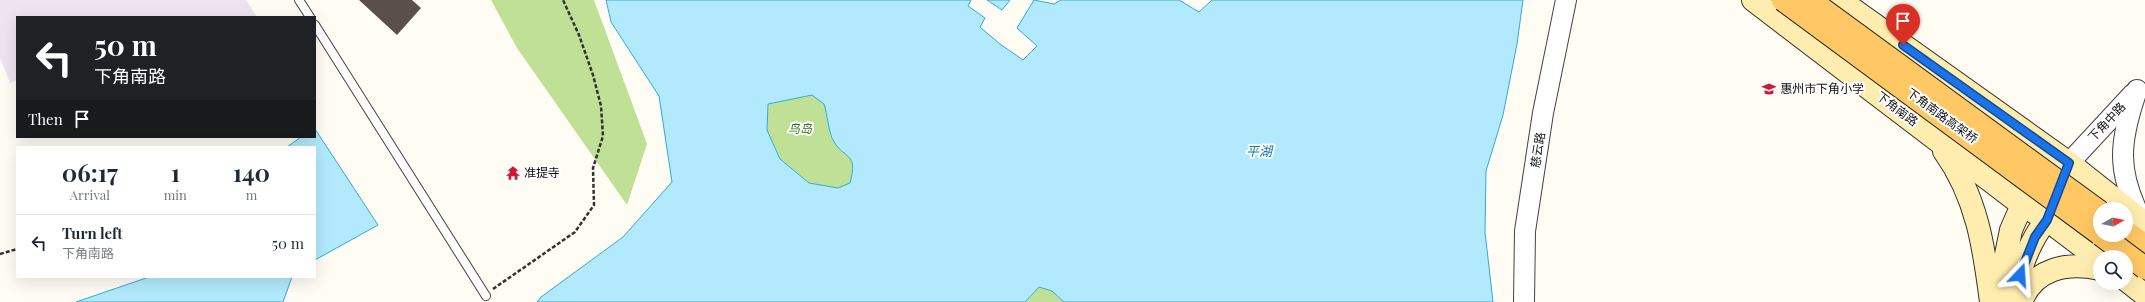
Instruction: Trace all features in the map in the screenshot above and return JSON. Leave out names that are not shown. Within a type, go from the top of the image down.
[{"type":"main road","name":"下角南路","points":[[1752,0],[2022,205],[2047,220],[2093,255]]},
{"type":"main road","name":"下角南路高架桥","points":[[1783,0],[2093,228]]},
{"type":"main road","name":"下角南路高架桥","points":[[1810,0],[2093,207]]},
{"type":"main road","points":[[1840,0],[2069,163],[2135,226],[2145,246]]},
{"type":"main road","points":[[1934,137],[1959,174],[1970,196],[1976,216],[1990,302]]},
{"type":"main road","points":[[1996,302],[2011,230],[2022,205],[2069,163]]},
{"type":"main road","points":[[2015,302],[2017,285],[2023,265],[2035,237],[2047,220],[2069,163]]},
{"type":"main road","name":"下角南路高架桥","points":[[2111,242],[2145,268]]},
{"type":"main road","points":[[2020,302],[2032,283],[2039,276],[2052,270],[2064,266],[2093,268]]},
{"type":"main road","points":[[2133,286],[2145,295]]},
{"type":"street","name":"慈云路","points":[[1524,302],[1525,230],[1543,113],[1566,0]]},
{"type":"street","name":"下角中路","points":[[2069,163],[2141,86]]},
{"type":"street","points":[[2135,226],[2123,172],[2123,152],[2124,132],[2141,86]]},
{"type":"lane","points":[[299,0],[309,16]]},
{"type":"lane","points":[[316,27],[486,296]]},
{"type":"path","points":[[486,296],[500,283],[575,232],[594,205],[593,168],[603,136],[601,106],[593,75],[579,35],[563,0]]},
{"type":"path","points":[[0,254],[16,249]]},
{"type":"shaded area","points":[[0,0],[246,0],[256,16],[16,16],[16,80],[10,83],[0,58]]},
{"type":"green space","points":[[491,0],[594,0],[647,144],[627,205],[517,48]]},
{"type":"green space","name":"鸟岛","points":[[812,95],[824,104],[832,138],[836,145],[851,160],[853,165],[850,183],[838,188],[809,183],[780,159],[767,130],[768,104]]},
{"type":"green space","points":[[1039,287],[1052,291],[1064,302],[1025,302]]},
{"type":"water","name":"平湖","points":[[606,0],[971,0],[968,6],[985,18],[980,27],[1000,44],[1023,60],[1037,46],[1017,28],[1034,0],[1054,4],[1061,0],[1179,0],[1199,12],[1212,0],[1523,0],[1517,44],[1503,115],[1486,171],[1485,232],[1493,302],[1064,302],[1052,291],[1039,287],[1025,302],[537,302],[541,297],[623,237],[672,182],[659,96],[611,22]],"holes":[[[812,95],[824,104],[832,138],[836,145],[851,160],[853,165],[850,183],[838,188],[809,183],[780,159],[767,130],[768,104]]]},
{"type":"water","points":[[987,0],[1010,0],[1002,10]]},
{"type":"water","points":[[316,131],[378,225],[316,259],[316,146],[288,146],[300,138],[316,138]]},
{"type":"water","points":[[146,278],[292,278],[283,302],[76,302]]},
{"type":"building","points":[[359,0],[412,0],[421,8],[397,35]]},
{"type":"place","name":"惠州市下角小学","points":[[1769,89]]},
{"type":"place","name":"准提寺","points":[[513,173]]},
{"type":"route","points":[[1903,45],[2069,163],[2047,220],[2035,237],[2020,275]]}]
